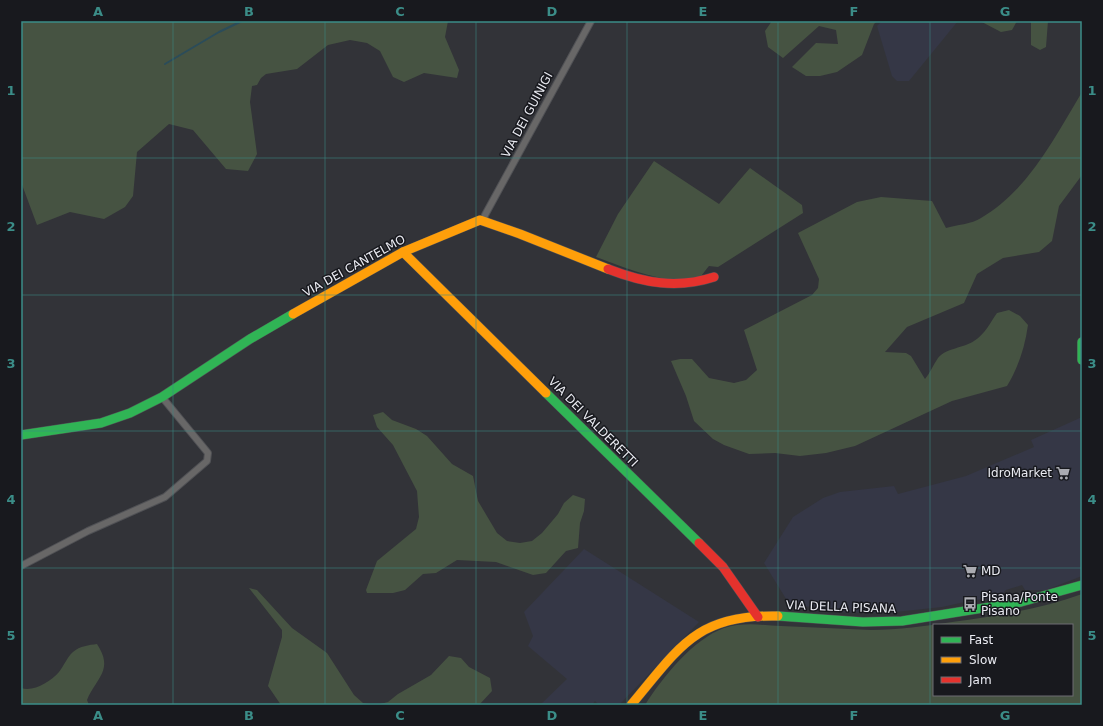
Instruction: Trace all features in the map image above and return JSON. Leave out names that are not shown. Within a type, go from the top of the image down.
[{"type":"street","name":"VIA DEI GUINIGI","points":[[484,220],[485,215],[591,21]]},
{"type":"street","name":"VIA DEI CANTELMO","points":[[21,435],[111,421],[162,397],[250,339],[403,252],[443,234],[484,220]]},
{"type":"street","points":[[484,220],[584,260],[639,279],[661,283],[684,284],[699,283],[714,277]]},
{"type":"street","name":"VIA DEI VALDERETTI","points":[[403,252],[723,567],[758,617]]},
{"type":"street","points":[[1082,342],[1082,360]]},
{"type":"street","points":[[21,566],[88,531],[165,497],[207,461],[208,453],[162,397]]},
{"type":"street","name":"VIA DELLA PISANA","points":[[631,705],[679,650],[699,632],[728,619],[758,617],[870,622],[905,620],[1024,602],[1082,586]]},
{"type":"shaded area","points":[[882,21],[958,21],[909,81],[897,81],[892,76],[877,26]]},
{"type":"shaded area","points":[[1082,417],[1082,576],[1046,590],[1025,590],[1022,585],[1006,590],[998,598],[974,600],[942,607],[886,613],[828,612],[824,606],[791,607],[764,563],[793,517],[823,498],[840,492],[894,486],[898,494],[966,476],[1034,447],[1031,440]]},
{"type":"shaded area","points":[[584,549],[699,622],[619,705],[599,705],[595,701],[592,705],[540,705],[567,679],[528,646],[533,636],[524,612]]},
{"type":"green space","points":[[21,21],[448,21],[445,37],[459,70],[457,78],[424,73],[404,82],[393,77],[380,51],[367,43],[350,40],[328,45],[297,69],[266,74],[261,78],[257,85],[252,86],[250,102],[257,154],[248,171],[226,169],[193,130],[169,124],[137,152],[133,196],[125,207],[104,219],[70,212],[37,225],[21,182]]},
{"type":"green space","points":[[772,21],[877,21],[874,24],[862,55],[837,72],[820,76],[806,76],[792,67],[816,43],[838,44],[836,30],[819,26],[783,58],[768,47],[765,31]]},
{"type":"green space","points":[[980,21],[1017,21],[1012,30],[1001,32]]},
{"type":"green space","points":[[1031,21],[1048,21],[1046,47],[1040,50],[1031,45]]},
{"type":"green space","points":[[1082,92],[1082,175],[1059,206],[1052,241],[1039,252],[1003,258],[977,274],[964,303],[907,327],[885,352],[906,353],[911,356],[925,379],[941,355],[974,341],[984,332],[997,313],[1009,310],[1020,316],[1028,325],[1020,357],[1007,386],[952,401],[855,446],[826,453],[800,456],[775,453],[749,454],[724,445],[713,439],[694,421],[686,396],[671,361],[692,359],[709,378],[734,383],[746,380],[757,370],[744,330],[812,295],[818,288],[819,279],[798,233],[857,202],[881,197],[932,201],[946,228],[977,220],[998,207],[1026,178],[1051,145]]},
{"type":"green space","points":[[654,161],[719,204],[750,168],[802,205],[803,213],[718,267],[709,266],[701,276],[691,280],[664,279],[596,257],[618,214]]},
{"type":"green space","points":[[383,412],[392,420],[416,429],[427,436],[452,464],[473,476],[478,501],[497,533],[507,541],[520,543],[532,541],[542,533],[558,514],[564,503],[573,495],[585,499],[584,511],[580,523],[578,548],[566,551],[546,573],[533,575],[496,562],[457,560],[436,573],[423,574],[405,590],[393,593],[367,593],[366,590],[377,561],[416,529],[419,517],[417,491],[393,445],[377,427],[373,415]]},
{"type":"green space","points":[[249,588],[257,590],[292,628],[327,653],[354,695],[363,703],[375,705],[281,705],[268,686],[282,637],[282,630]]},
{"type":"green space","points":[[1082,594],[1082,705],[645,705],[660,683],[679,660],[701,641],[712,633],[724,628],[752,624],[871,630],[902,629],[933,625],[933,696],[1073,696],[1073,624],[938,624],[1034,608]]},
{"type":"green space","points":[[97,644],[102,653],[104,667],[87,700],[89,705],[21,705],[21,688],[31,689],[46,683],[59,672],[73,652],[88,645]]},
{"type":"green space","points":[[449,656],[461,658],[469,667],[490,678],[492,691],[479,705],[376,705],[388,702],[398,694],[431,675]]},
{"type":"waterway","points":[[165,64],[219,32],[242,21]]},
{"type":"traffic: fast","points":[[21,435],[101,423],[130,413],[162,397],[250,339],[293,314]]},
{"type":"traffic: fast","points":[[1082,342],[1082,360]]},
{"type":"traffic: fast","points":[[546,393],[699,543]]},
{"type":"traffic: fast","points":[[778,616],[863,622],[902,621],[1021,602],[1082,585]]},
{"type":"traffic: slow","points":[[293,314],[403,252],[480,220],[520,234],[608,269]]},
{"type":"traffic: slow","points":[[403,252],[546,393]]},
{"type":"traffic: slow","points":[[631,705],[677,651],[692,638],[708,628],[727,621],[750,617],[778,616]]},
{"type":"traffic: jam","points":[[608,269],[635,278],[661,283],[687,283],[714,277]]},
{"type":"traffic: jam","points":[[699,543],[723,567],[758,617]]},
{"type":"place","name":"IdroMarket","points":[[1063,473]]},
{"type":"place","name":"MD","points":[[970,571]]},
{"type":"place","name":"Pisana/Ponte Pisano","points":[[970,604]]}]
